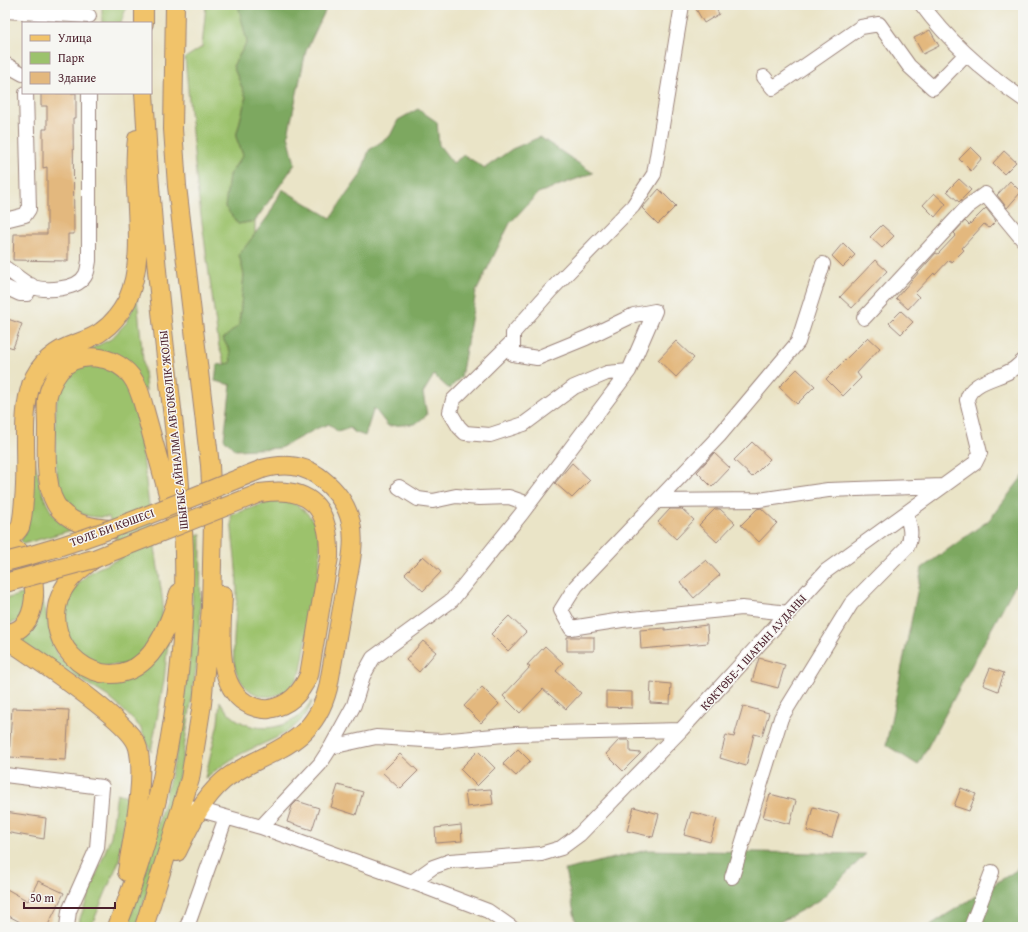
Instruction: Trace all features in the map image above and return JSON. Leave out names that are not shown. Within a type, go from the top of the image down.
[{"type":"main road","points":[[144,5],[144,22]]},
{"type":"main road","points":[[144,927],[190,807],[190,778],[202,704],[211,607],[213,522],[210,465],[177,186],[173,128],[175,5]]},
{"type":"main road","points":[[5,542],[20,527],[23,514],[26,485],[27,405],[35,375],[44,362],[55,353],[87,340],[103,331],[117,317],[126,302],[132,287],[136,270],[138,249],[135,153],[144,94]]},
{"type":"main road","name":"ШЫҒЫС АЙНАЛМА АВТОКӨЛІК ЖОЛЫ","points":[[119,923],[146,839],[161,779],[175,701],[183,621],[184,552],[179,471],[162,321],[148,176],[144,94]]},
{"type":"main road","points":[[112,529],[94,528],[73,521],[60,510],[52,497],[49,482],[47,460],[47,400],[51,384],[60,370],[75,360],[88,357],[103,358],[120,365],[131,376],[139,390],[184,552]]},
{"type":"main road","name":"ТӨЛЕ БИ КӨШЕСІ","points":[[5,562],[45,552],[112,529],[262,469],[286,465],[306,468],[336,490],[347,508],[352,524],[351,560],[324,703],[316,718],[304,733],[288,746],[242,768],[224,780],[209,794],[190,807]]},
{"type":"main road","name":"ТӨЛЕ БИ КӨШЕСІ","points":[[5,583],[94,559],[260,493],[288,491],[300,494],[312,502],[322,513],[329,539],[329,557],[309,675],[302,690],[293,700],[281,707],[266,710],[251,706],[239,699],[231,689],[223,660],[223,584],[219,547],[213,522]]},
{"type":"main road","points":[[5,546],[22,553],[28,562],[32,578],[33,606],[30,616],[23,626],[13,633],[5,633]]},
{"type":"main road","points":[[94,559],[73,576],[61,592],[56,609],[56,625],[60,639],[68,653],[76,661],[97,672],[114,673],[130,670],[144,660],[154,648],[163,633],[177,599],[184,573]]},
{"type":"main road","points":[[5,638],[92,700],[122,725],[138,746],[141,771],[119,923]]},
{"type":"street","points":[[261,827],[320,764],[354,705],[363,676],[373,658],[452,600],[529,504],[629,371],[654,311],[634,315],[586,338],[537,358],[513,354],[513,333],[633,206],[654,174],[682,5]]},
{"type":"street","points":[[922,5],[937,26],[965,55],[998,82],[1023,99]]},
{"type":"street","points":[[5,11],[89,15]]},
{"type":"street","points":[[764,77],[773,88],[861,27],[879,24],[909,66],[933,88],[965,55]]},
{"type":"street","points":[[5,64],[22,73]]},
{"type":"street","points":[[5,220],[25,215],[29,209],[26,94]]},
{"type":"street","points":[[5,268],[39,289],[76,284],[86,275],[89,261],[89,94]]},
{"type":"street","points":[[864,318],[967,207],[985,194],[1023,240]]},
{"type":"street","points":[[789,613],[742,608],[622,620],[571,628],[561,610],[576,586],[719,436],[798,342],[823,264]]},
{"type":"street","points":[[5,287],[20,294],[27,294],[31,285]]},
{"type":"street","points":[[513,341],[453,400],[450,412],[465,433],[490,435],[524,424],[574,388],[607,372],[629,371]]},
{"type":"street","name":"КӨКТӨБЕ-1 ШАҒЫН АУДАНЫ","points":[[412,882],[433,867],[450,861],[541,854],[561,848],[580,834],[681,730],[826,571],[975,463],[980,453],[967,400],[968,394],[975,387],[1011,371],[1023,361]]},
{"type":"street","points":[[657,501],[759,500],[828,490],[943,486]]},
{"type":"street","points":[[399,487],[418,498],[433,501],[456,496],[479,498],[509,496],[529,504]]},
{"type":"street","points":[[732,877],[781,718],[852,604],[907,547],[911,536],[911,528],[906,513]]},
{"type":"street","points":[[331,747],[376,737],[441,741],[515,734],[681,730]]},
{"type":"street","points":[[5,775],[102,787],[97,848],[69,911],[66,927]]},
{"type":"street","points":[[190,807],[261,827],[412,882],[488,911],[511,927]]},
{"type":"street","points":[[187,927],[226,817]]},
{"type":"street","points":[[971,927],[992,872]]},
{"type":"green space","points":[[102,5],[127,5],[121,22],[102,22]]},
{"type":"green space","points":[[206,5],[239,5],[247,42],[233,66],[246,97],[236,137],[243,155],[229,175],[238,224],[255,221],[255,235],[240,255],[244,275],[239,326],[223,339],[230,351],[231,364],[225,364],[219,347],[197,186],[185,58],[202,47]]},
{"type":"green space","points":[[238,5],[328,5],[306,51],[288,135],[295,164],[255,221],[238,224],[225,207],[229,175],[243,155],[236,137],[246,97],[233,66],[247,42]]},
{"type":"green space","points":[[418,109],[437,122],[439,145],[453,163],[464,155],[485,168],[512,149],[540,137],[593,173],[538,193],[510,223],[476,292],[461,377],[449,389],[434,375],[423,393],[427,415],[415,424],[388,426],[374,408],[365,436],[354,432],[350,428],[338,432],[329,424],[318,428],[280,448],[235,450],[224,439],[231,385],[215,381],[217,365],[231,363],[230,351],[223,339],[239,325],[244,275],[239,255],[269,215],[282,189],[331,218],[360,176],[369,150],[390,136],[398,120]]},
{"type":"green space","points":[[137,298],[146,391],[90,349],[111,339],[127,322]]},
{"type":"green space","points":[[81,366],[105,366],[125,379],[137,406],[163,603],[162,617],[151,644],[127,664],[102,666],[76,650],[69,638],[65,623],[65,610],[69,597],[76,586],[87,575],[96,569],[121,558],[109,517],[85,515],[69,507],[61,494],[58,481],[55,430],[59,390],[64,378],[73,370]]},
{"type":"green space","points":[[34,457],[41,489],[49,508],[55,517],[72,530],[23,544],[21,541],[27,529]]},
{"type":"green space","points":[[1023,476],[1023,581],[1015,585],[918,765],[886,745],[922,568],[989,520]]},
{"type":"green space","points":[[286,500],[301,508],[311,518],[317,530],[320,543],[320,557],[301,671],[294,682],[286,690],[276,695],[266,696],[257,694],[248,689],[240,680],[235,668],[234,630],[237,581],[231,515],[272,501]]},
{"type":"green space","points":[[201,534],[200,643],[182,762],[166,836],[136,927],[127,927],[145,873],[175,759],[192,643],[193,536]]},
{"type":"green space","points":[[26,593],[28,598],[19,621],[5,625],[5,599]]},
{"type":"green space","points":[[41,597],[51,636],[58,655],[65,663],[93,679],[168,642],[164,681],[151,752],[140,727],[107,696],[13,638],[31,628],[35,623],[40,612]]},
{"type":"green space","points":[[220,701],[234,718],[243,723],[264,728],[285,724],[295,719],[312,701],[307,712],[292,728],[282,735],[239,755],[205,778],[218,723]]},
{"type":"green space","points":[[117,793],[128,796],[119,861],[91,927],[79,927],[80,918],[111,836]]},
{"type":"green space","points":[[647,850],[866,854],[820,900],[771,927],[577,927],[565,870]]},
{"type":"green space","points":[[1023,866],[1023,927],[927,927]]},
{"type":"building","points":[[702,5],[714,5],[719,14],[704,23],[696,9]]},
{"type":"building","points":[[930,30],[939,46],[923,54],[914,38]]},
{"type":"building","points":[[41,94],[76,94],[76,118],[73,118],[74,234],[68,234],[68,261],[13,260],[14,234],[47,234],[47,167],[43,168],[43,129],[47,129],[47,106],[41,106]]},
{"type":"building","points":[[971,147],[982,158],[971,171],[959,159]]},
{"type":"building","points":[[1004,151],[1016,162],[1004,174],[993,163]]},
{"type":"building","points":[[959,179],[971,190],[959,202],[947,191]]},
{"type":"building","points":[[1010,181],[1021,192],[1007,208],[997,195]]},
{"type":"building","points":[[659,189],[676,206],[658,224],[642,208]]},
{"type":"building","points":[[934,193],[946,204],[935,217],[923,205]]},
{"type":"building","points":[[986,208],[996,221],[989,228],[984,224],[962,248],[964,250],[952,262],[949,260],[935,275],[934,273],[915,293],[919,297],[908,309],[896,298],[936,253],[938,254],[956,235],[954,233],[965,221],[969,225]]},
{"type":"building","points":[[882,225],[894,236],[882,248],[870,237]]},
{"type":"building","points":[[843,243],[855,255],[843,267],[832,256]]},
{"type":"building","points":[[875,260],[887,271],[852,308],[840,297]]},
{"type":"building","points":[[901,311],[913,322],[901,334],[889,323]]},
{"type":"building","points":[[5,318],[22,324],[13,348],[5,345]]},
{"type":"building","points":[[868,337],[880,348],[857,373],[861,378],[843,396],[826,379]]},
{"type":"building","points":[[676,341],[694,358],[676,377],[658,360]]},
{"type":"building","points":[[797,369],[815,386],[797,404],[779,387]]},
{"type":"building","points":[[752,442],[770,459],[752,477],[734,460]]},
{"type":"building","points":[[714,453],[730,468],[712,487],[697,472]]},
{"type":"building","points":[[572,463],[590,480],[572,498],[555,483]]},
{"type":"building","points":[[761,508],[777,523],[759,542],[741,525],[757,509]]},
{"type":"building","points":[[670,509],[682,509],[694,520],[676,539],[658,522]]},
{"type":"building","points":[[715,509],[720,509],[735,523],[717,542],[699,525]]},
{"type":"building","points":[[423,556],[441,572],[423,591],[405,574]]},
{"type":"building","points":[[706,560],[720,575],[694,598],[680,582]]},
{"type":"building","points":[[509,616],[526,632],[508,651],[491,634]]},
{"type":"building","points":[[707,625],[708,643],[641,649],[640,630],[665,628],[665,630]]},
{"type":"building","points":[[567,637],[594,637],[594,651],[567,651]]},
{"type":"building","points":[[423,641],[436,652],[419,672],[406,660]]},
{"type":"building","points":[[545,646],[563,663],[556,671],[581,693],[566,709],[543,689],[520,713],[503,696],[530,667],[527,665]]},
{"type":"building","points":[[759,658],[785,665],[778,688],[752,681]]},
{"type":"building","points":[[990,668],[1004,673],[998,691],[983,685]]},
{"type":"building","points":[[651,682],[671,684],[670,704],[650,703]]},
{"type":"building","points":[[482,687],[499,704],[481,723],[464,706]]},
{"type":"building","points":[[606,691],[632,692],[632,708],[606,707]]},
{"type":"building","points":[[743,706],[769,713],[762,736],[754,734],[746,766],[720,758],[726,735],[734,737]]},
{"type":"building","points":[[12,708],[69,710],[66,760],[9,757]]},
{"type":"building","points":[[619,740],[628,740],[630,742],[630,752],[641,753],[623,771],[606,754]]},
{"type":"building","points":[[518,749],[530,761],[516,776],[503,764]]},
{"type":"building","points":[[478,751],[495,768],[477,786],[460,769]]},
{"type":"building","points":[[400,754],[418,771],[400,789],[382,772]]},
{"type":"building","points":[[338,785],[363,792],[356,815],[331,807]]},
{"type":"building","points":[[961,788],[976,794],[969,811],[954,806]]},
{"type":"building","points":[[491,789],[493,804],[467,807],[465,791]]},
{"type":"building","points":[[770,794],[796,801],[790,824],[763,817]]},
{"type":"building","points":[[297,801],[319,808],[312,830],[287,822],[292,806]]},
{"type":"building","points":[[634,807],[659,814],[653,837],[627,831]]},
{"type":"building","points":[[813,807],[839,814],[832,838],[807,831]]},
{"type":"building","points":[[5,812],[46,818],[44,839],[5,832]]},
{"type":"building","points":[[691,812],[717,819],[710,842],[684,835]]},
{"type":"building","points":[[461,825],[462,841],[436,843],[435,828]]},
{"type":"building","points":[[38,881],[64,893],[47,927],[20,927],[22,923],[5,914],[5,888],[28,901]]}]
